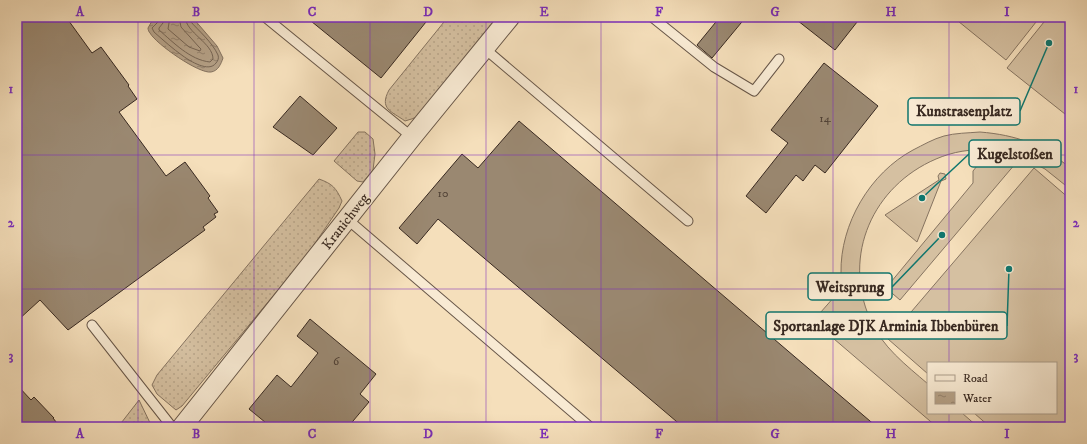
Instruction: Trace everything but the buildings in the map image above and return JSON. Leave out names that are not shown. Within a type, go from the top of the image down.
[{"type":"street","name":"Kranichweg","points":[[182,427],[412,137],[510,17]]},
{"type":"lane","points":[[265,17],[412,137]]},
{"type":"lane","points":[[652,17],[714,67],[754,91],[779,59]]},
{"type":"lane","points":[[484,48],[688,221]]},
{"type":"lane","points":[[347,219],[590,427]]},
{"type":"lane","points":[[92,325],[172,427]]},
{"type":"shaded area","points":[[448,17],[501,17],[418,117],[405,121],[388,109],[385,101],[386,96],[389,90]]},
{"type":"shaded area","points":[[953,17],[1040,17],[1006,60]]},
{"type":"shaded area","points":[[1048,17],[1070,17],[1070,118],[1007,68]]},
{"type":"shaded area","points":[[358,132],[365,132],[373,139],[375,154],[373,170],[363,182],[357,181],[334,161]]},
{"type":"shaded area","points":[[980,132],[1017,138],[1039,147],[1070,168],[1070,189],[1045,169],[1021,157],[900,300],[886,288],[973,183],[973,171],[989,151],[969,150],[949,154],[914,171],[895,186],[880,205],[869,225],[862,247],[860,271],[862,295],[875,329],[895,355],[927,383],[927,414],[963,414],[978,427],[937,427],[813,321],[842,288],[842,255],[846,236],[860,202],[871,186],[883,172],[913,150],[936,139],[953,134]]},
{"type":"shaded area","points":[[1034,168],[1070,199],[1070,427],[990,427],[975,414],[1057,414],[1057,362],[927,362],[927,373],[888,339]]},
{"type":"shaded area","points":[[940,173],[945,174],[946,179],[941,181],[917,242],[885,215],[939,180],[938,176]]},
{"type":"shaded area","points":[[319,179],[328,183],[336,190],[342,201],[339,208],[307,255],[182,406],[176,410],[157,394],[152,385],[157,375]]},
{"type":"shaded area","points":[[139,400],[152,427],[118,427]]},
{"type":"water","points":[[157,17],[193,18],[217,46],[223,58],[219,67],[211,72],[197,68],[160,44],[148,29],[152,21]]},
{"type":"place","name":"Kunstrasenplatz","points":[[1049,43]]},
{"type":"place","name":"Kugelstoßen","points":[[922,198]]},
{"type":"place","name":"Weitsprung","points":[[942,235]]},
{"type":"place","name":"Sportanlage DJK Arminia Ibbenbüren","points":[[1009,269]]}]
